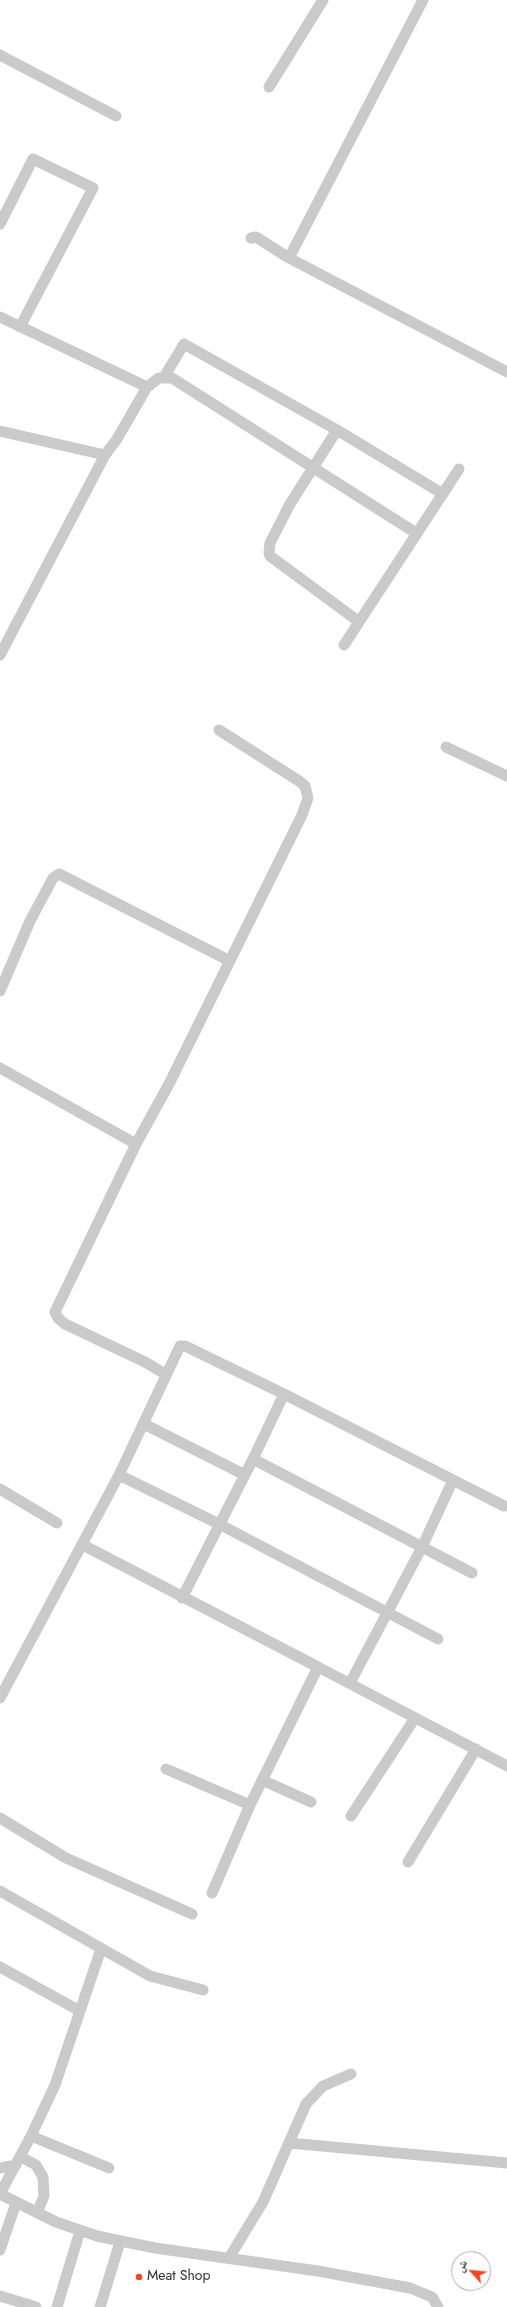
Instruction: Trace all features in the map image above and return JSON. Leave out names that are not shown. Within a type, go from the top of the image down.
[{"type":"street","points":[[269,87],[323,0]]},
{"type":"street","points":[[289,258],[423,0]]},
{"type":"street","points":[[0,55],[116,116]]},
{"type":"street","points":[[0,224],[33,159],[93,188],[20,327]]},
{"type":"street","points":[[251,238],[256,237],[289,258],[507,372]]},
{"type":"street","points":[[0,317],[147,388]]},
{"type":"street","points":[[164,377],[184,344],[336,430],[443,494]]},
{"type":"street","points":[[0,655],[105,455],[117,439],[147,388],[154,380],[164,377],[172,378],[416,533]]},
{"type":"street","points":[[336,430],[314,468],[290,504],[270,543],[269,553],[270,556],[358,621]]},
{"type":"street","points":[[0,431],[105,455]]},
{"type":"street","points":[[344,645],[358,621],[459,469]]},
{"type":"street","points":[[165,1374],[145,1362],[65,1324],[58,1318],[56,1312],[136,1144],[169,1084],[308,798],[305,786],[299,781],[219,730]]},
{"type":"street","points":[[446,747],[507,776]]},
{"type":"street","points":[[0,991],[30,921],[53,878],[59,874],[230,961]]},
{"type":"street","points":[[0,1068],[136,1144]]},
{"type":"street","points":[[0,1698],[4,1682],[83,1545],[119,1475],[144,1424],[165,1374],[177,1349],[180,1346],[185,1346],[284,1394],[504,1506]]},
{"type":"street","points":[[182,1598],[253,1459],[284,1394]]},
{"type":"street","points":[[144,1424],[245,1475]]},
{"type":"street","points":[[253,1459],[472,1573]]},
{"type":"street","points":[[119,1475],[219,1524],[387,1614],[438,1639]]},
{"type":"street","points":[[350,1684],[422,1547],[453,1480]]},
{"type":"street","points":[[0,1489],[57,1523]]},
{"type":"street","points":[[83,1545],[182,1598],[507,1766]]},
{"type":"street","points":[[212,1893],[250,1805],[318,1667]]},
{"type":"street","points":[[351,1816],[415,1718]]},
{"type":"street","points":[[408,1862],[476,1749]]},
{"type":"street","points":[[166,1769],[250,1805]]},
{"type":"street","points":[[262,1780],[311,1802]]},
{"type":"street","points":[[0,1818],[66,1858],[192,1914]]},
{"type":"street","points":[[0,1891],[150,1976],[204,1990]]},
{"type":"street","points":[[101,1948],[62,2067],[31,2136],[0,2194],[36,2213],[80,2231],[120,2242],[318,2271],[410,2288],[432,2297],[438,2307]]},
{"type":"street","points":[[0,1967],[80,2011]]},
{"type":"street","points":[[229,2258],[263,2202],[310,2099],[330,2083],[351,2074]]},
{"type":"street","points":[[31,2136],[109,2168]]},
{"type":"street","points":[[289,2143],[507,2162]]},
{"type":"street","points":[[0,2168],[18,2161],[36,2165],[43,2177],[44,2196],[36,2213]]},
{"type":"street","points":[[0,2250],[16,2203]]},
{"type":"street","points":[[57,2307],[80,2231]]},
{"type":"street","points":[[100,2307],[120,2242]]},
{"type":"street","points":[[0,2296],[36,2307]]},
{"type":"place","name":"Meat Shop","points":[[139,2277]]}]
